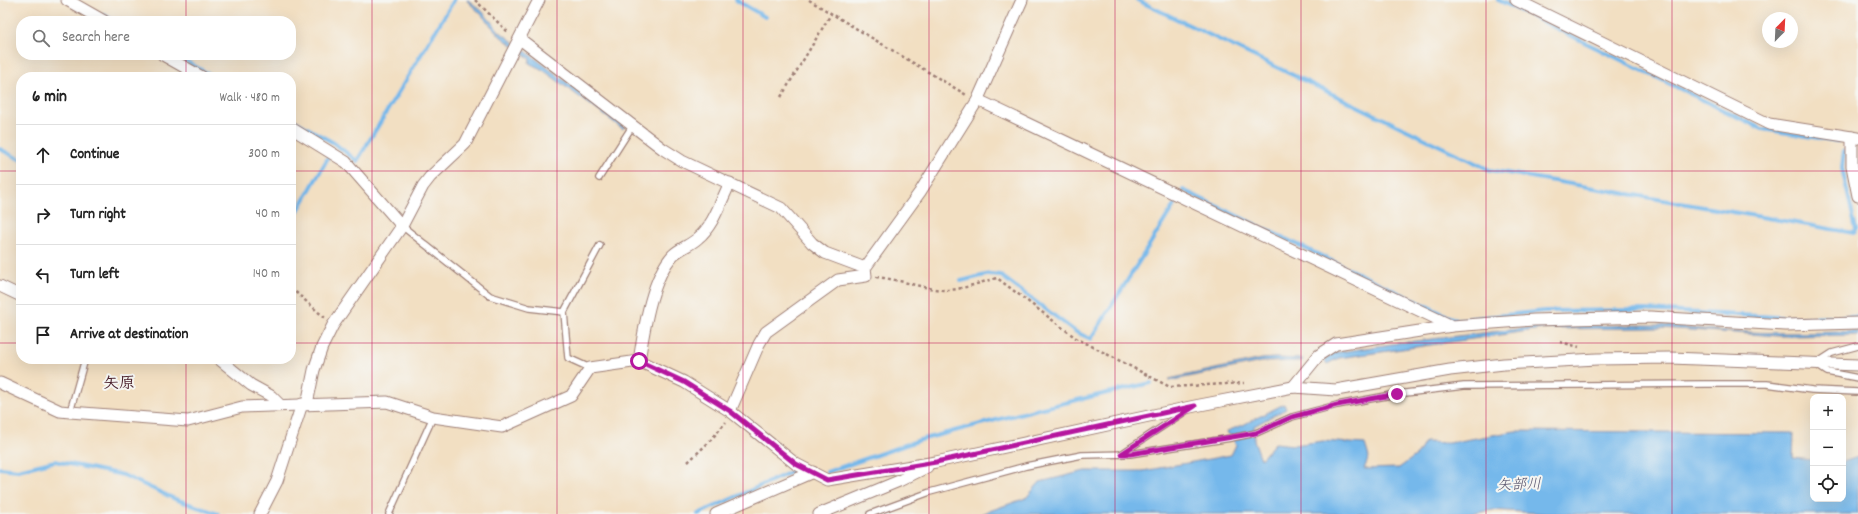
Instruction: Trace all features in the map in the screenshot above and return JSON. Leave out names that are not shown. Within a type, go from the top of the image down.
[{"type":"street","points":[[67,0],[95,16]]},
{"type":"street","points":[[260,514],[277,481],[322,347],[333,325],[402,226],[430,177],[466,144],[477,124],[492,89],[520,40],[539,0]]},
{"type":"street","points":[[732,412],[759,344],[766,332],[838,280],[866,272],[920,192],[978,101],[1022,0]]},
{"type":"street","points":[[1516,0],[1768,124],[1855,138],[1852,166],[1858,196]]},
{"type":"street","points":[[520,40],[682,161],[781,208],[812,243],[825,253],[866,272]]},
{"type":"street","points":[[172,60],[193,72]]},
{"type":"street","points":[[978,101],[1452,326]]},
{"type":"street","points":[[296,131],[346,162],[402,226]]},
{"type":"street","points":[[639,361],[646,319],[660,277],[674,255],[699,238],[708,227],[730,183]]},
{"type":"street","points":[[0,286],[16,294]]},
{"type":"street","points":[[1293,388],[1319,354],[1336,344],[1452,326],[1534,320],[1650,317],[1786,325],[1858,323]]},
{"type":"street","points":[[0,384],[60,411],[70,412],[188,421],[242,407],[279,404],[387,402],[433,417],[502,427],[571,396],[590,368],[639,361],[684,382],[732,412],[796,464],[827,480],[936,462],[1195,406],[1293,388],[1336,390],[1450,370],[1504,364],[1597,359],[1670,358],[1858,365]]},
{"type":"street","points":[[225,364],[251,385],[271,396],[279,404]]},
{"type":"street","points":[[819,514],[899,481],[936,462]]},
{"type":"street","points":[[716,514],[813,472]]},
{"type":"lane","points":[[599,178],[633,125]]},
{"type":"lane","points":[[402,226],[490,296],[529,308],[564,312]]},
{"type":"lane","points":[[590,368],[568,358],[564,312],[600,245]]},
{"type":"lane","points":[[1858,346],[1832,353],[1815,364],[1827,372],[1858,378]]},
{"type":"lane","points":[[70,412],[84,364]]},
{"type":"lane","points":[[870,514],[930,492],[1026,466],[1082,455],[1121,454],[1231,438],[1256,433],[1292,417],[1337,405],[1397,394],[1464,386],[1767,384],[1812,390],[1858,392]]},
{"type":"lane","points":[[1121,454],[1195,406]]},
{"type":"lane","points":[[389,514],[433,417]]},
{"type":"path","points":[[475,0],[488,11],[499,25],[520,40]]},
{"type":"path","points":[[809,0],[978,101]]},
{"type":"path","points":[[781,97],[831,14]]},
{"type":"path","points":[[866,272],[918,287],[944,290],[997,278],[1076,338],[1170,387],[1189,387],[1230,383],[1248,384]]},
{"type":"path","points":[[296,293],[333,325]]},
{"type":"path","points":[[688,462],[709,442],[732,412]]},
{"type":"water","points":[[466,0],[481,10],[500,32],[625,126],[623,129],[543,70],[529,63],[530,59],[500,36],[480,13]]},
{"type":"water","points":[[1663,325],[1711,330],[1760,332],[1809,333],[1858,331],[1858,335],[1779,336],[1661,328],[1542,329],[1339,358],[1327,364],[1324,360],[1334,353],[1398,343],[1543,326]]},
{"type":"water","points":[[1262,359],[1303,359],[1302,361],[1261,362],[1169,381],[1169,379]]},
{"type":"water","name":"矢部川","points":[[1284,404],[1286,409],[1254,426],[1254,440],[1261,459],[1275,443],[1294,445],[1323,441],[1365,444],[1369,457],[1364,469],[1399,468],[1418,454],[1425,442],[1449,443],[1515,431],[1794,433],[1793,458],[1810,460],[1810,502],[1846,502],[1846,461],[1858,457],[1858,514],[1551,514],[1493,510],[1470,514],[981,514],[1026,498],[1040,482],[1085,471],[1143,471],[1231,455],[1236,445],[1231,435],[1228,434],[1227,431],[1243,425]]},
{"type":"waterway","points":[[296,122],[334,143],[357,161],[454,0]]},
{"type":"waterway","points":[[736,0],[765,17]]},
{"type":"waterway","points":[[1137,0],[1490,170],[1854,233],[1856,230],[1842,168],[1844,151]]},
{"type":"waterway","points":[[1498,0],[1762,129],[1838,141]]},
{"type":"waterway","points":[[184,60],[205,72]]},
{"type":"waterway","points":[[0,149],[16,157]]},
{"type":"waterway","points":[[296,214],[329,156]]},
{"type":"waterway","points":[[1183,190],[1456,320],[1545,311],[1645,310],[1798,318],[1858,317]]},
{"type":"waterway","points":[[961,281],[990,274],[1000,275],[1076,332],[1091,339],[1176,202]]},
{"type":"waterway","points":[[827,472],[920,440],[1034,410],[1151,383]]},
{"type":"waterway","points":[[0,468],[18,470],[55,461],[123,475],[175,499],[218,514]]},
{"type":"waterway","points":[[698,514],[793,471]]},
{"type":"district","name":"矢原","points":[[119,384]]},
{"type":"route","points":[[639,361],[684,382],[730,411],[796,464],[827,480],[936,462],[1195,406],[1121,454],[1130,454],[1256,433],[1292,417],[1337,405],[1397,394]]}]
